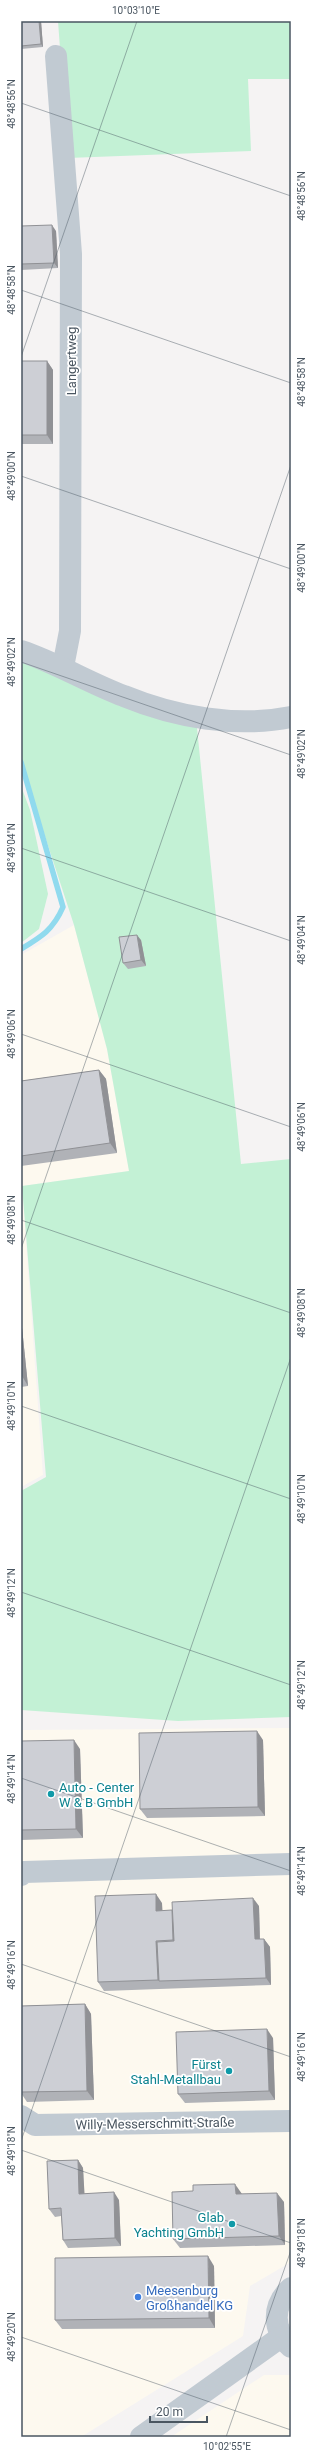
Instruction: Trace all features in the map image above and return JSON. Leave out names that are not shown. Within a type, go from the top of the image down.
[{"type":"street","name":"Langertweg","points":[[56,56],[71,254],[70,631],[62,667]]},
{"type":"street","points":[[21,651],[62,667],[128,698],[152,707],[196,718],[246,721],[291,717]]},
{"type":"street","points":[[21,1875],[24,1872],[291,1864]]},
{"type":"street","name":"Willy-Messerschmitt-Straße","points":[[21,2116],[35,2125],[291,2121]]},
{"type":"street","points":[[141,2437],[286,2342],[276,2321],[277,2309],[284,2294],[291,2288]]},
{"type":"shaded area","points":[[74,925],[107,1049],[129,1171],[22,1186],[43,1475],[21,1487],[21,955]]},
{"type":"shaded area","points":[[291,1728],[291,2262],[250,2286],[243,2336],[81,2437],[21,2437],[21,1730]]},
{"type":"shaded area","points":[[264,2375],[291,2375],[291,2437],[171,2437]]},
{"type":"green space","points":[[58,21],[291,21],[291,79],[248,79],[251,151],[68,158]]},
{"type":"green space","points":[[21,651],[196,718],[241,1164],[291,1159],[291,1717],[178,1721],[21,1710],[21,1491],[46,1477],[22,1186],[129,1171],[107,1049],[74,925],[21,763]]},
{"type":"green space","points":[[21,786],[30,810],[48,894],[39,929],[21,943]]},
{"type":"building","points":[[21,21],[39,21],[41,44],[21,46]]},
{"type":"building","points":[[52,225],[54,263],[21,264],[21,226]]},
{"type":"building","points":[[21,361],[47,361],[47,435],[21,435]]},
{"type":"building","points":[[137,935],[141,960],[123,963],[119,937]]},
{"type":"building","points":[[99,1070],[110,1143],[21,1156],[21,1081]]},
{"type":"building","points":[[257,1731],[258,1807],[140,1809],[139,1733]]},
{"type":"building","name":"Auto - Center W & B GmbH","points":[[74,1740],[76,1829],[21,1830],[21,1741]]},
{"type":"building","points":[[156,1894],[156,1911],[172,1910],[173,1940],[156,1941],[158,1980],[98,1982],[95,1896]]},
{"type":"building","points":[[253,1898],[255,1939],[264,1939],[266,1978],[159,1981],[157,1942],[174,1941],[172,1902]]},
{"type":"building","points":[[85,2004],[87,2091],[21,2092],[21,2006]]},
{"type":"building","name":"Fürst Stahl-Metallbau","points":[[267,2029],[269,2091],[178,2094],[176,2032]]},
{"type":"building","points":[[78,2160],[79,2194],[114,2192],[115,2238],[63,2240],[61,2208],[49,2209],[47,2161]]},
{"type":"building","name":"Glab Yachting GmbH","points":[[235,2184],[236,2194],[277,2193],[279,2236],[173,2239],[172,2192],[193,2191],[193,2185]]},
{"type":"building","name":"Meesenburg Großhandel KG","points":[[208,2256],[209,2318],[55,2320],[55,2258]]},
{"type":"waterway","points":[[21,762],[63,907],[51,927],[35,941],[21,949]]},
{"type":"place","name":"Auto - Center W & B GmbH","points":[[51,1794]]},
{"type":"place","name":"Fürst Stahl-Metallbau","points":[[229,2071]]},
{"type":"place","name":"Glab Yachting GmbH","points":[[232,2224]]},
{"type":"place","name":"Meesenburg Großhandel KG","points":[[138,2297]]}]
